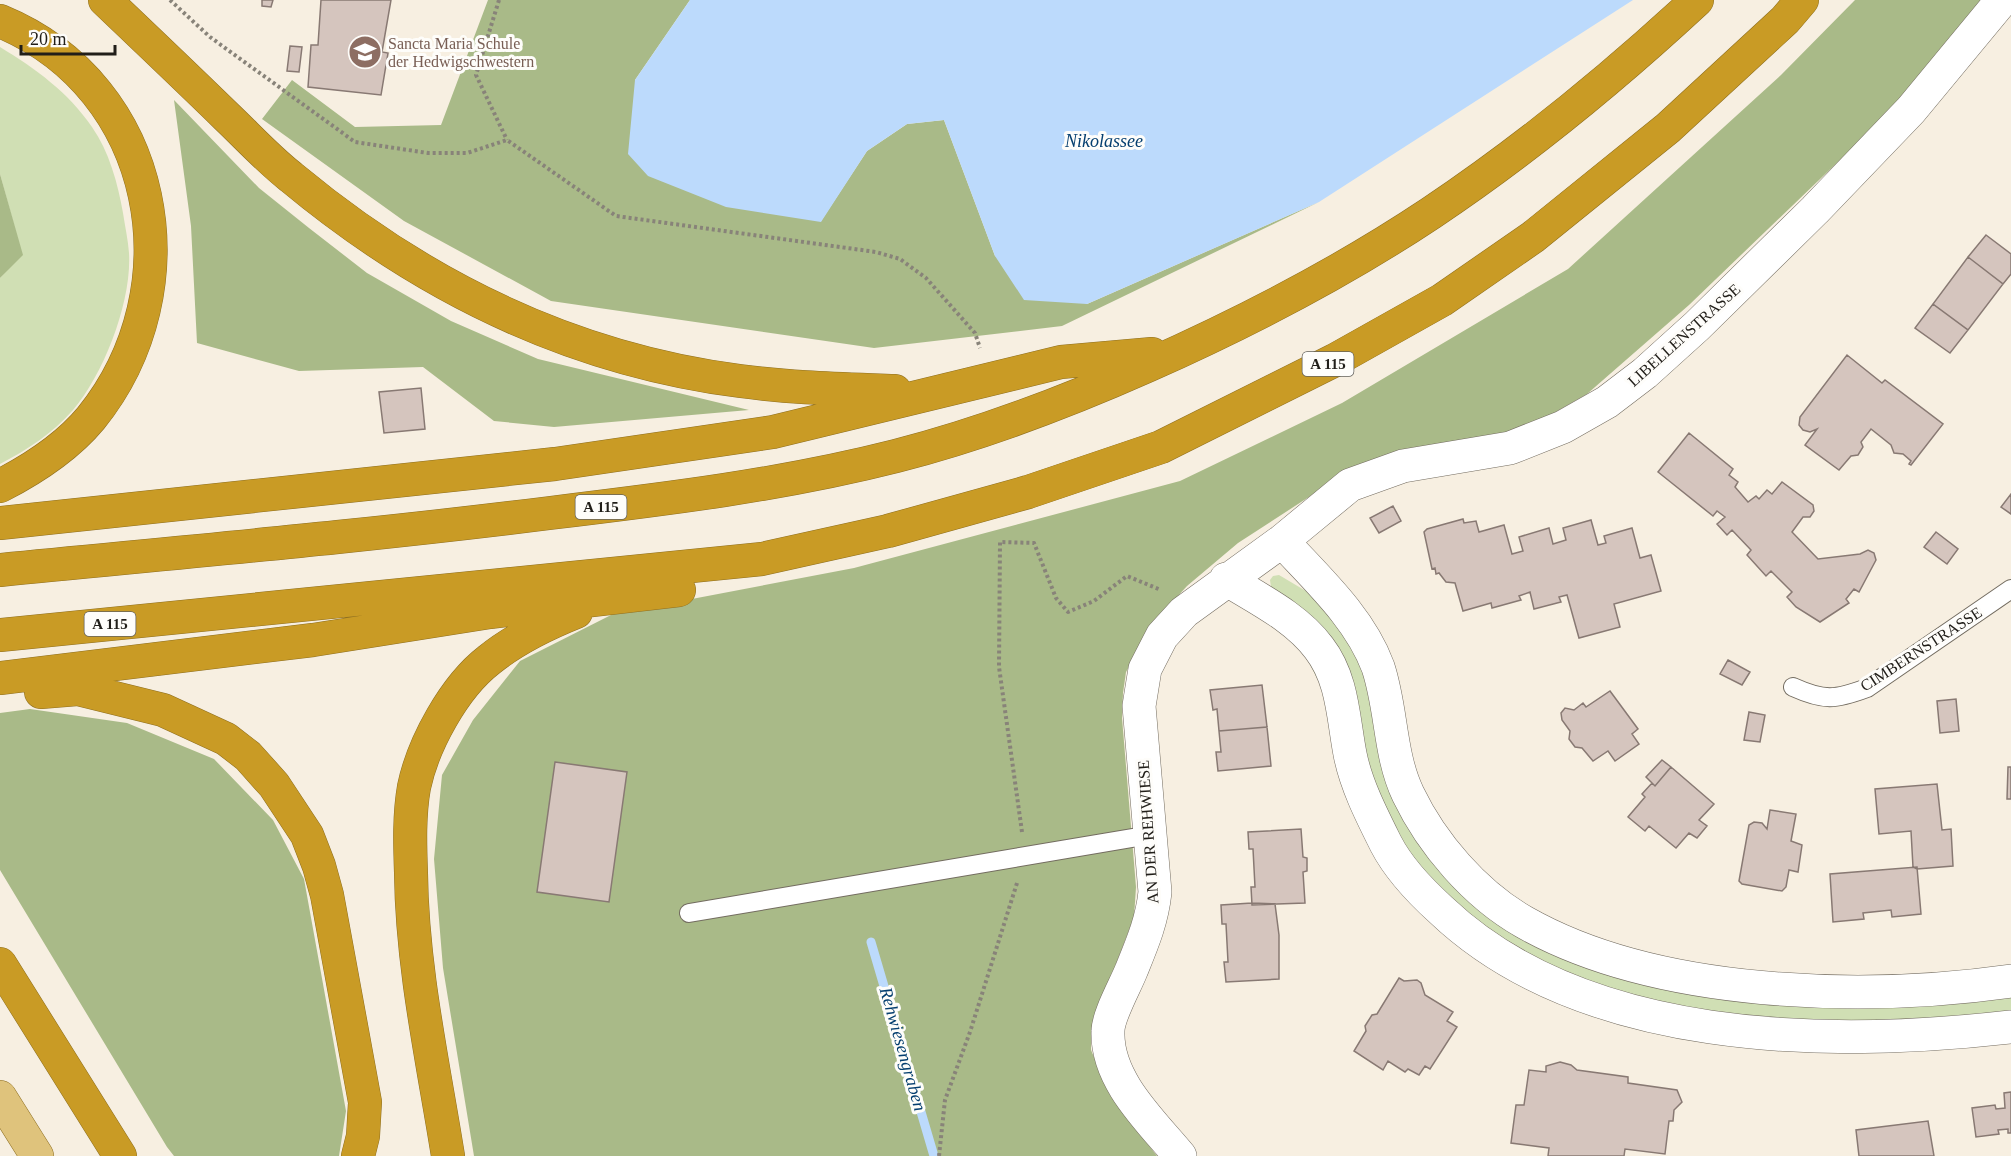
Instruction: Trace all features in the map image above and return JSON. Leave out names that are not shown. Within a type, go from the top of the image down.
[{"type":"highway","points":[[105,0],[289,177],[367,236],[445,286],[514,320],[599,350],[739,381],[830,389],[939,392]]},
{"type":"highway","name":"A 115","points":[[0,570],[489,521],[706,494],[896,456],[980,431],[1069,401],[1245,322],[1431,213],[1565,114],[1697,0]]},
{"type":"highway","name":"A 115","points":[[0,634],[762,559],[888,531],[985,504],[1150,451],[1335,360],[1442,300],[1533,237],[1668,128],[1785,20],[1802,0]]},
{"type":"highway","points":[[0,21],[42,44],[72,68],[96,92],[120,124],[135,158],[146,195],[151,238],[150,282],[143,318],[131,354],[111,389],[90,419],[61,446],[31,470],[0,486]]},
{"type":"highway","points":[[0,523],[555,464],[773,432],[1061,362],[1181,351]]},
{"type":"highway","points":[[0,678],[313,640],[490,612],[606,600],[721,584],[762,559]]},
{"type":"highway","points":[[448,1156],[412,930],[410,841],[415,786],[433,734],[456,695],[488,660],[546,623],[606,600]]},
{"type":"highway","points":[[0,695],[78,689],[163,710],[226,739],[249,756],[274,785],[307,835],[327,896],[364,1102],[363,1136],[358,1156]]},
{"type":"highway","points":[[6,974],[120,1156]]},
{"type":"highway","points":[[6,974],[73,1052],[138,1156]]},
{"type":"main road","points":[[0,1097],[37,1156]]},
{"type":"street","name":"LIBELLENSTRASSE","points":[[1282,541],[1350,485],[1404,465],[1510,448],[1563,427],[1617,395],[1697,326],[1823,202],[1911,110],[2002,0]]},
{"type":"street","name":"AN DER REHWIESE","points":[[1179,1156],[1134,1101],[1122,1080],[1110,1052],[1108,1029],[1153,918],[1155,892],[1139,706],[1145,669],[1162,636],[1184,612],[1226,579],[1282,541]]},
{"type":"street","points":[[1282,541],[1341,605],[1361,633],[1377,667],[1396,758],[1407,793],[1425,825],[1460,870],[1522,921],[1560,940],[1623,963],[1686,979],[1774,988],[1864,991],[1933,989],[2011,981]]},
{"type":"street","points":[[1226,579],[1293,621],[1319,648],[1334,673],[1345,714],[1350,756],[1367,804],[1388,847],[1418,888],[1455,924],[1501,957],[1542,980],[1581,996],[1671,1019],[1730,1029],[1806,1035],[1863,1035],[1959,1033],[2011,1027]]},
{"type":"lane","name":"CIMBERNSTRASSE","points":[[1793,687],[1817,698],[1841,698],[1867,688],[2011,589]]},
{"type":"lane","points":[[689,913],[1150,835]]},
{"type":"path","points":[[170,0],[210,36],[355,142],[428,153],[467,153],[507,140]]},
{"type":"path","points":[[499,0],[476,75],[507,140],[616,216],[876,252],[900,259],[926,278],[975,333],[982,354]]},
{"type":"path","points":[[1022,543],[1034,543],[1056,598],[1068,612],[1094,601],[1127,576],[1167,592]]},
{"type":"green space","points":[[488,0],[690,0],[635,80],[821,221],[867,151],[907,124],[944,120],[995,256],[1087,304],[1319,202],[1062,326],[874,348],[551,301],[404,221],[262,119],[292,80],[355,127],[441,125]]},
{"type":"green space","points":[[1855,0],[1986,0],[1898,104],[1689,305],[1587,394],[1540,421],[1487,440],[1352,469],[1238,543],[1187,586],[1153,623],[1126,672],[1123,693],[1122,718],[1136,887],[1134,917],[1091,1029],[1091,1050],[1110,1095],[1157,1156],[474,1156],[443,968],[434,859],[442,775],[473,720],[520,661],[613,614],[854,568],[1180,481],[1342,403],[1568,269],[1781,75]]},
{"type":"green space","points":[[0,47],[39,73],[62,92],[83,114],[98,136],[108,157],[123,213],[129,253],[129,272],[126,293],[114,336],[84,395],[73,410],[48,434],[0,464],[0,278],[22,254],[0,174]]},
{"type":"green space","points":[[174,100],[259,188],[309,228],[367,273],[451,321],[538,359],[749,410],[554,427],[494,421],[423,367],[299,371],[197,343],[191,226]]},
{"type":"green space","points":[[0,174],[23,255],[0,278]]},
{"type":"green space","points":[[1279,575],[1316,597],[1341,623],[1366,672],[1389,779],[1568,958],[2011,996],[2011,1013],[1915,1021],[1780,1019],[1703,1011],[1654,1001],[1560,973],[1487,934],[1403,849],[1271,587],[1270,580],[1273,576]]},
{"type":"green space","points":[[30,709],[127,723],[214,759],[273,820],[304,879],[346,1111],[339,1156],[174,1156],[167,1147],[0,870],[0,713]]},
{"type":"water","name":"Nikolassee","points":[[690,0],[1633,0],[1319,202],[1087,304],[1024,300],[995,256],[944,120],[907,124],[867,151],[821,222],[726,207],[648,176],[628,154],[635,80]]},
{"type":"building","points":[[262,0],[273,0],[271,7],[262,6]]},
{"type":"building","points":[[321,0],[391,0],[382,52],[388,53],[381,95],[308,87],[311,45],[318,45]]},
{"type":"building","points":[[290,46],[302,47],[299,72],[287,71]]},
{"type":"building","points":[[1986,235],[2011,254],[2011,274],[2003,284],[1968,257]]},
{"type":"building","points":[[1968,257],[2003,284],[1968,330],[1933,304]]},
{"type":"building","points":[[1933,304],[1968,330],[1950,353],[1915,328]]},
{"type":"building","points":[[1847,355],[1882,383],[1885,380],[1943,424],[1911,465],[1909,464],[1911,461],[1903,454],[1894,453],[1891,445],[1871,429],[1861,442],[1863,447],[1858,455],[1851,456],[1839,470],[1805,445],[1817,429],[1810,432],[1803,430],[1799,425],[1800,417]]},
{"type":"building","points":[[421,388],[425,429],[384,433],[379,392]]},
{"type":"building","points":[[1689,433],[1733,469],[1729,475],[1738,482],[1735,487],[1748,502],[1756,496],[1759,499],[1767,490],[1772,494],[1782,482],[1813,505],[1814,511],[1810,517],[1803,517],[1792,532],[1818,559],[1860,554],[1868,550],[1874,553],[1876,560],[1859,592],[1854,589],[1846,599],[1849,603],[1820,622],[1796,607],[1787,597],[1792,592],[1771,571],[1766,576],[1747,555],[1751,550],[1732,530],[1727,535],[1717,524],[1725,517],[1717,511],[1713,516],[1658,472]]},
{"type":"building","points":[[2011,494],[2011,514],[2001,507]]},
{"type":"building","points":[[1393,506],[1401,521],[1379,533],[1370,518]]},
{"type":"building","points":[[1463,519],[1464,523],[1476,521],[1479,532],[1504,525],[1512,554],[1523,551],[1519,537],[1549,528],[1553,544],[1566,540],[1563,528],[1591,520],[1598,545],[1606,543],[1604,536],[1632,528],[1640,558],[1651,555],[1661,591],[1614,604],[1620,627],[1579,638],[1567,595],[1559,597],[1561,602],[1534,609],[1530,592],[1519,596],[1521,600],[1492,608],[1491,603],[1463,611],[1455,583],[1446,582],[1439,573],[1436,574],[1435,568],[1432,569],[1424,532],[1427,529]]},
{"type":"building","points":[[1936,532],[1958,549],[1947,564],[1924,547]]},
{"type":"building","points":[[1728,660],[1750,672],[1742,685],[1720,674]]},
{"type":"building","points":[[1262,685],[1267,727],[1219,731],[1217,709],[1213,710],[1210,690]]},
{"type":"building","points":[[1610,691],[1638,729],[1632,734],[1639,744],[1615,761],[1608,751],[1593,761],[1582,748],[1575,747],[1569,739],[1570,731],[1562,720],[1561,713],[1565,708],[1574,710],[1583,703],[1586,707]]},
{"type":"building","points":[[1956,699],[1959,731],[1940,733],[1937,701]]},
{"type":"building","points":[[1749,712],[1765,715],[1760,742],[1744,740]]},
{"type":"building","points":[[1267,727],[1271,766],[1218,771],[1216,752],[1221,752],[1219,731]]},
{"type":"building","points":[[1662,760],[1671,767],[1655,786],[1646,777]]},
{"type":"building","points":[[555,762],[627,772],[609,902],[537,892]]},
{"type":"building","points":[[1671,767],[1714,804],[1699,820],[1707,826],[1697,838],[1689,833],[1676,848],[1649,826],[1645,831],[1628,817],[1645,797],[1642,794],[1652,783],[1655,786]]},
{"type":"building","points":[[2008,767],[2011,767],[2011,799],[2007,799]]},
{"type":"building","points":[[1937,784],[1942,830],[1951,829],[1953,866],[1917,869],[1913,867],[1911,831],[1879,834],[1875,789]]},
{"type":"building","points":[[1770,810],[1796,814],[1791,841],[1802,845],[1798,872],[1789,870],[1786,887],[1782,891],[1742,884],[1739,881],[1749,825],[1754,822],[1762,823],[1767,829]]},
{"type":"building","points":[[1301,829],[1303,857],[1307,858],[1307,871],[1303,872],[1305,903],[1252,905],[1251,887],[1255,887],[1253,849],[1249,849],[1248,832]]},
{"type":"building","points":[[1917,867],[1921,914],[1892,917],[1891,910],[1863,913],[1864,919],[1833,922],[1830,874]]},
{"type":"building","points":[[1275,904],[1279,935],[1279,979],[1226,982],[1224,962],[1228,962],[1226,924],[1222,924],[1221,905]]},
{"type":"building","points":[[1399,978],[1404,981],[1417,980],[1421,983],[1425,995],[1453,1012],[1447,1021],[1457,1027],[1430,1069],[1425,1066],[1419,1075],[1408,1069],[1405,1072],[1388,1061],[1383,1070],[1354,1051],[1366,1031],[1365,1026],[1372,1015],[1377,1014]]},
{"type":"building","points":[[1560,1062],[1571,1065],[1577,1070],[1628,1077],[1628,1083],[1677,1090],[1682,1102],[1674,1110],[1673,1121],[1669,1121],[1665,1154],[1625,1149],[1624,1156],[1548,1156],[1549,1148],[1511,1143],[1516,1105],[1524,1105],[1529,1070],[1546,1072],[1546,1066]]},
{"type":"building","points":[[2011,1092],[2011,1133],[2008,1133],[2008,1129],[1998,1130],[1999,1134],[1976,1137],[1972,1108],[1995,1105],[1996,1109],[2005,1108],[2004,1093]]},
{"type":"building","points":[[1928,1121],[1934,1156],[1859,1156],[1856,1130]]},
{"type":"waterway","name":"Rehwiesengraben","points":[[871,942],[934,1156]]},
{"type":"place","name":"Sancta Maria Schule der Hedwigschwestern","points":[[365,52]]}]
